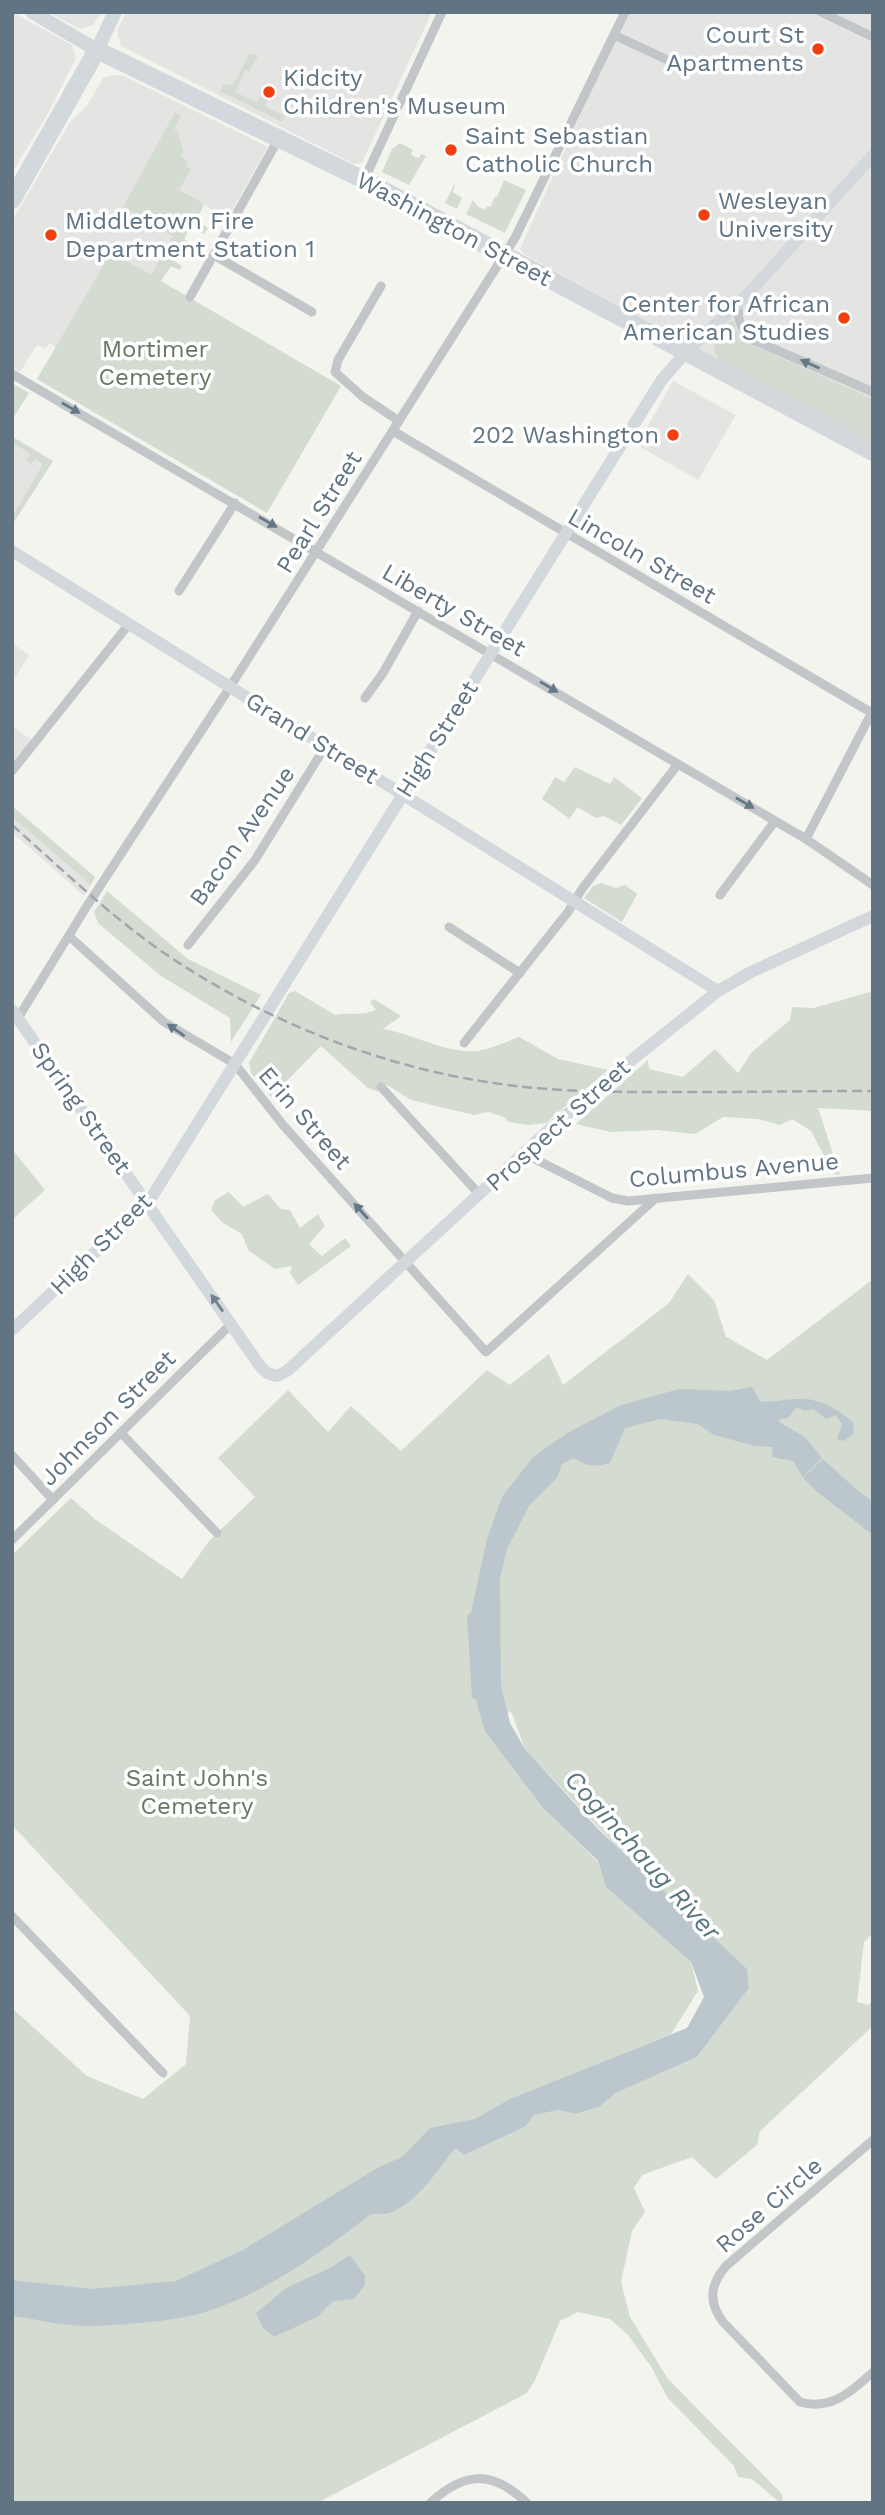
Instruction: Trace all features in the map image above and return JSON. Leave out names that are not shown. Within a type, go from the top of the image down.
[{"type":"highway","name":"Washington Street","points":[[97,50],[364,180],[873,452]]},
{"type":"highway","points":[[12,200],[97,50]]},
{"type":"main road","name":"Washington Street","points":[[32,12],[97,50]]},
{"type":"main road","points":[[97,50],[116,12]]},
{"type":"street","points":[[364,180],[442,12]]},
{"type":"street","name":"Pearl Street","points":[[15,1014],[70,937],[87,906],[505,256],[625,12]]},
{"type":"street","points":[[821,12],[873,37]]},
{"type":"street","points":[[614,35],[672,62]]},
{"type":"street","points":[[190,297],[279,138]]},
{"type":"street","name":"High Street","points":[[12,1330],[147,1202],[648,401],[685,353],[739,303],[873,155]]},
{"type":"street","points":[[214,255],[312,312]]},
{"type":"street","points":[[381,286],[338,360],[335,372],[363,397],[399,421]]},
{"type":"street","points":[[739,303],[738,316],[745,334],[751,339],[873,392]]},
{"type":"street","name":"Liberty Street","points":[[12,374],[806,839],[873,885]]},
{"type":"street","name":"Lincoln Street","points":[[393,431],[872,712]]},
{"type":"street","points":[[179,591],[235,503]]},
{"type":"street","name":"Grand Street","points":[[12,551],[718,992]]},
{"type":"street","points":[[365,698],[383,673],[418,611]]},
{"type":"street","points":[[12,771],[128,624]]},
{"type":"street","points":[[806,839],[872,712]]},
{"type":"street","name":"Bacon Avenue","points":[[188,945],[255,860],[325,747]]},
{"type":"street","points":[[464,1043],[678,764]]},
{"type":"street","points":[[720,895],[775,821]]},
{"type":"street","name":"Prospect Street","points":[[273,1376],[288,1371],[552,1127],[718,992],[751,972],[873,916]]},
{"type":"street","points":[[449,927],[520,973]]},
{"type":"street","name":"Erin Street","points":[[70,937],[164,1022],[235,1064],[283,1125],[486,1352],[656,1198]]},
{"type":"street","name":"Spring Street","points":[[15,1014],[260,1366],[273,1376]]},
{"type":"street","points":[[381,1087],[480,1195]]},
{"type":"street","name":"Columbus Avenue","points":[[525,1154],[612,1198],[628,1201],[873,1178]]},
{"type":"street","name":"Johnson Street","points":[[12,1540],[231,1324]]},
{"type":"street","points":[[121,1433],[216,1533]]},
{"type":"street","points":[[12,1455],[53,1500]]},
{"type":"street","points":[[12,1916],[163,2073]]},
{"type":"street","name":"Rose Circle","points":[[873,2140],[726,2266],[714,2284],[711,2296],[714,2310],[723,2322],[800,2402],[810,2405],[832,2402],[850,2392],[873,2372]]},
{"type":"street","points":[[430,2503],[449,2485],[478,2478],[509,2486],[527,2503]]},
{"type":"shaded area","points":[[12,12],[72,45],[76,58],[47,115],[12,173]]},
{"type":"shaded area","points":[[48,12],[102,12],[93,25],[80,29]]},
{"type":"shaded area","points":[[126,12],[432,12],[362,163],[354,164],[121,46],[117,30]]},
{"type":"shaded area","name":"Wesleyan University","points":[[627,12],[873,12],[873,442],[525,255],[520,249]]},
{"type":"shaded area","points":[[124,76],[268,147],[227,219],[179,190],[124,207],[173,236],[151,276],[111,253],[56,347],[49,343],[45,349],[37,345],[20,372],[12,368],[12,221],[70,122],[86,107],[103,78]]},
{"type":"shaded area","points":[[673,381],[736,415],[698,480],[637,445]]},
{"type":"shaded area","points":[[12,436],[53,461],[12,525]]},
{"type":"shaded area","points":[[12,643],[29,655],[12,683]]},
{"type":"shaded area","points":[[12,726],[39,745],[12,777]]},
{"type":"shaded area","points":[[12,817],[91,885],[84,896],[12,832]]},
{"type":"shaded area","points":[[752,1387],[760,1401],[805,1399],[832,1407],[854,1424],[853,1434],[844,1441],[837,1439],[842,1424],[836,1415],[826,1419],[814,1409],[805,1411],[797,1407],[788,1418],[780,1419],[779,1422],[805,1437],[822,1458],[803,1477],[793,1461],[772,1457],[773,1447],[755,1446],[714,1435],[698,1424],[660,1419],[625,1428],[610,1463],[591,1465],[574,1458],[562,1464],[557,1478],[529,1506],[507,1549],[500,1578],[501,1686],[510,1723],[525,1749],[599,1830],[747,1969],[749,1988],[697,2057],[616,2093],[599,2107],[575,2114],[559,2110],[534,2115],[526,2126],[464,2155],[455,2148],[427,2184],[402,2207],[389,2213],[370,2215],[329,2246],[268,2285],[224,2305],[176,2318],[113,2325],[77,2326],[12,2316],[12,2280],[91,2289],[176,2281],[243,2250],[379,2167],[402,2157],[430,2128],[475,2119],[510,2099],[687,2028],[704,1997],[691,1962],[606,1887],[598,1861],[543,1808],[485,1731],[476,1700],[472,1697],[467,1616],[471,1613],[487,1539],[502,1497],[534,1456],[569,1432],[621,1405],[679,1389],[729,1391]]},
{"type":"shaded area","points":[[823,1459],[873,1501],[873,1535],[803,1478]]},
{"type":"shaded area","points":[[350,2255],[365,2276],[365,2285],[354,2299],[333,2301],[317,2317],[274,2337],[263,2328],[256,2313],[286,2288],[330,2268]]},
{"type":"green space","points":[[249,54],[258,56],[249,72],[245,70],[235,92],[257,102],[260,96],[268,100],[265,106],[285,116],[282,122],[220,91],[223,85],[234,84]]},
{"type":"green space","name":"Mortimer Cemetery","points":[[175,112],[181,116],[174,129],[178,132],[183,151],[181,156],[188,161],[186,166],[191,169],[179,190],[203,203],[196,220],[208,228],[204,234],[190,227],[184,239],[195,246],[189,249],[179,244],[171,259],[182,266],[180,270],[171,266],[161,281],[341,386],[267,513],[37,379],[111,252],[151,275],[173,236],[123,207]]},
{"type":"green space","points":[[400,143],[413,150],[411,154],[415,157],[419,158],[421,154],[426,156],[409,185],[382,172],[392,149]]},
{"type":"green space","points":[[504,180],[526,190],[505,233],[466,214],[473,200],[485,210],[487,206],[490,207]]},
{"type":"green space","points":[[453,183],[453,192],[462,198],[457,209],[445,203]]},
{"type":"green space","points":[[733,320],[739,334],[748,343],[873,399],[873,442],[719,360],[714,348],[716,337]]},
{"type":"green space","points":[[12,383],[29,393],[12,420]]},
{"type":"green space","points":[[12,437],[53,461],[12,525],[12,517],[43,464],[35,459],[32,464],[26,460],[30,454],[12,442]]},
{"type":"green space","points":[[575,767],[610,784],[614,777],[642,798],[621,825],[604,816],[596,818],[577,807],[570,819],[542,799],[555,777],[564,782]]},
{"type":"green space","points":[[12,806],[95,877],[91,885],[12,817]]},
{"type":"green space","points":[[601,883],[616,888],[625,885],[637,894],[622,922],[584,898],[593,886]]},
{"type":"green space","points":[[107,891],[188,959],[261,995],[231,1042],[230,1018],[161,976],[98,923],[94,912]]},
{"type":"green space","points":[[295,991],[335,1015],[376,1010],[370,1002],[374,999],[401,1016],[383,1029],[452,1049],[476,1051],[519,1037],[558,1059],[608,1070],[546,1123],[529,1125],[509,1122],[504,1117],[488,1112],[474,1115],[411,1100],[387,1085],[377,1091],[368,1088],[321,1046],[271,1097],[251,1073],[249,1063],[289,993]]},
{"type":"green space","points":[[873,991],[873,1111],[818,1108],[840,1175],[834,1174],[811,1131],[792,1119],[780,1125],[758,1119],[723,1117],[695,1134],[657,1130],[611,1132],[576,1124],[648,1060],[649,1069],[683,1077],[715,1049],[738,1073],[752,1052],[790,1020],[792,1007],[814,1008]]},
{"type":"green space","points":[[12,1149],[45,1190],[12,1220]]},
{"type":"green space","points":[[229,1192],[243,1207],[268,1194],[281,1209],[290,1210],[300,1228],[318,1214],[325,1226],[309,1244],[322,1256],[345,1238],[351,1246],[298,1285],[290,1273],[292,1266],[275,1269],[248,1250],[242,1234],[223,1223],[211,1210],[215,1200]]},
{"type":"green space","name":"Saint John's Cemetery","points":[[688,1274],[714,1300],[726,1337],[767,1360],[872,1280],[873,1282],[873,1501],[857,1490],[852,1517],[873,1535],[873,1933],[864,1942],[857,2002],[868,2005],[873,2001],[873,2026],[760,2131],[757,2145],[716,2179],[692,2157],[642,2175],[634,2188],[645,2212],[632,2231],[621,2282],[630,2317],[668,2379],[782,2494],[783,2503],[752,2479],[738,2477],[734,2466],[667,2397],[652,2368],[628,2335],[610,2319],[578,2312],[560,2321],[527,2393],[317,2503],[12,2503],[12,2008],[87,2076],[143,2099],[186,2064],[190,2016],[12,1825],[12,1555],[71,1498],[96,1520],[182,1579],[210,1540],[255,1497],[218,1458],[288,1390],[328,1432],[351,1406],[401,1451],[487,1370],[510,1385],[549,1354],[563,1385],[669,1303]],"holes":[[[511,1711],[525,1749],[749,1988],[697,2057],[616,2093],[599,2107],[575,2114],[559,2110],[533,2115],[526,2126],[510,2100],[671,2034],[698,1991],[691,1962],[606,1887],[598,1862],[543,1808],[486,1731]]]},
{"type":"railway","points":[[12,825],[108,910],[170,957],[206,980],[282,1020],[363,1052],[445,1074],[538,1088],[641,1092],[873,1091]]},
{"type":"place","name":"Court St Apartments","points":[[818,49]]},
{"type":"place","name":"Kidcity Children's Museum","points":[[269,92]]},
{"type":"place","name":"Saint Sebastian Catholic Church","points":[[451,150]]},
{"type":"place","name":"Wesleyan University","points":[[704,215]]},
{"type":"place","name":"Middletown Fire Department Station 1","points":[[51,235]]},
{"type":"place","name":"Center for African American Studies","points":[[844,318]]},
{"type":"place","name":"202 Washington","points":[[673,435]]},
{"type":"water label","name":"Coginchaug River","points":[[643,1855]]}]
